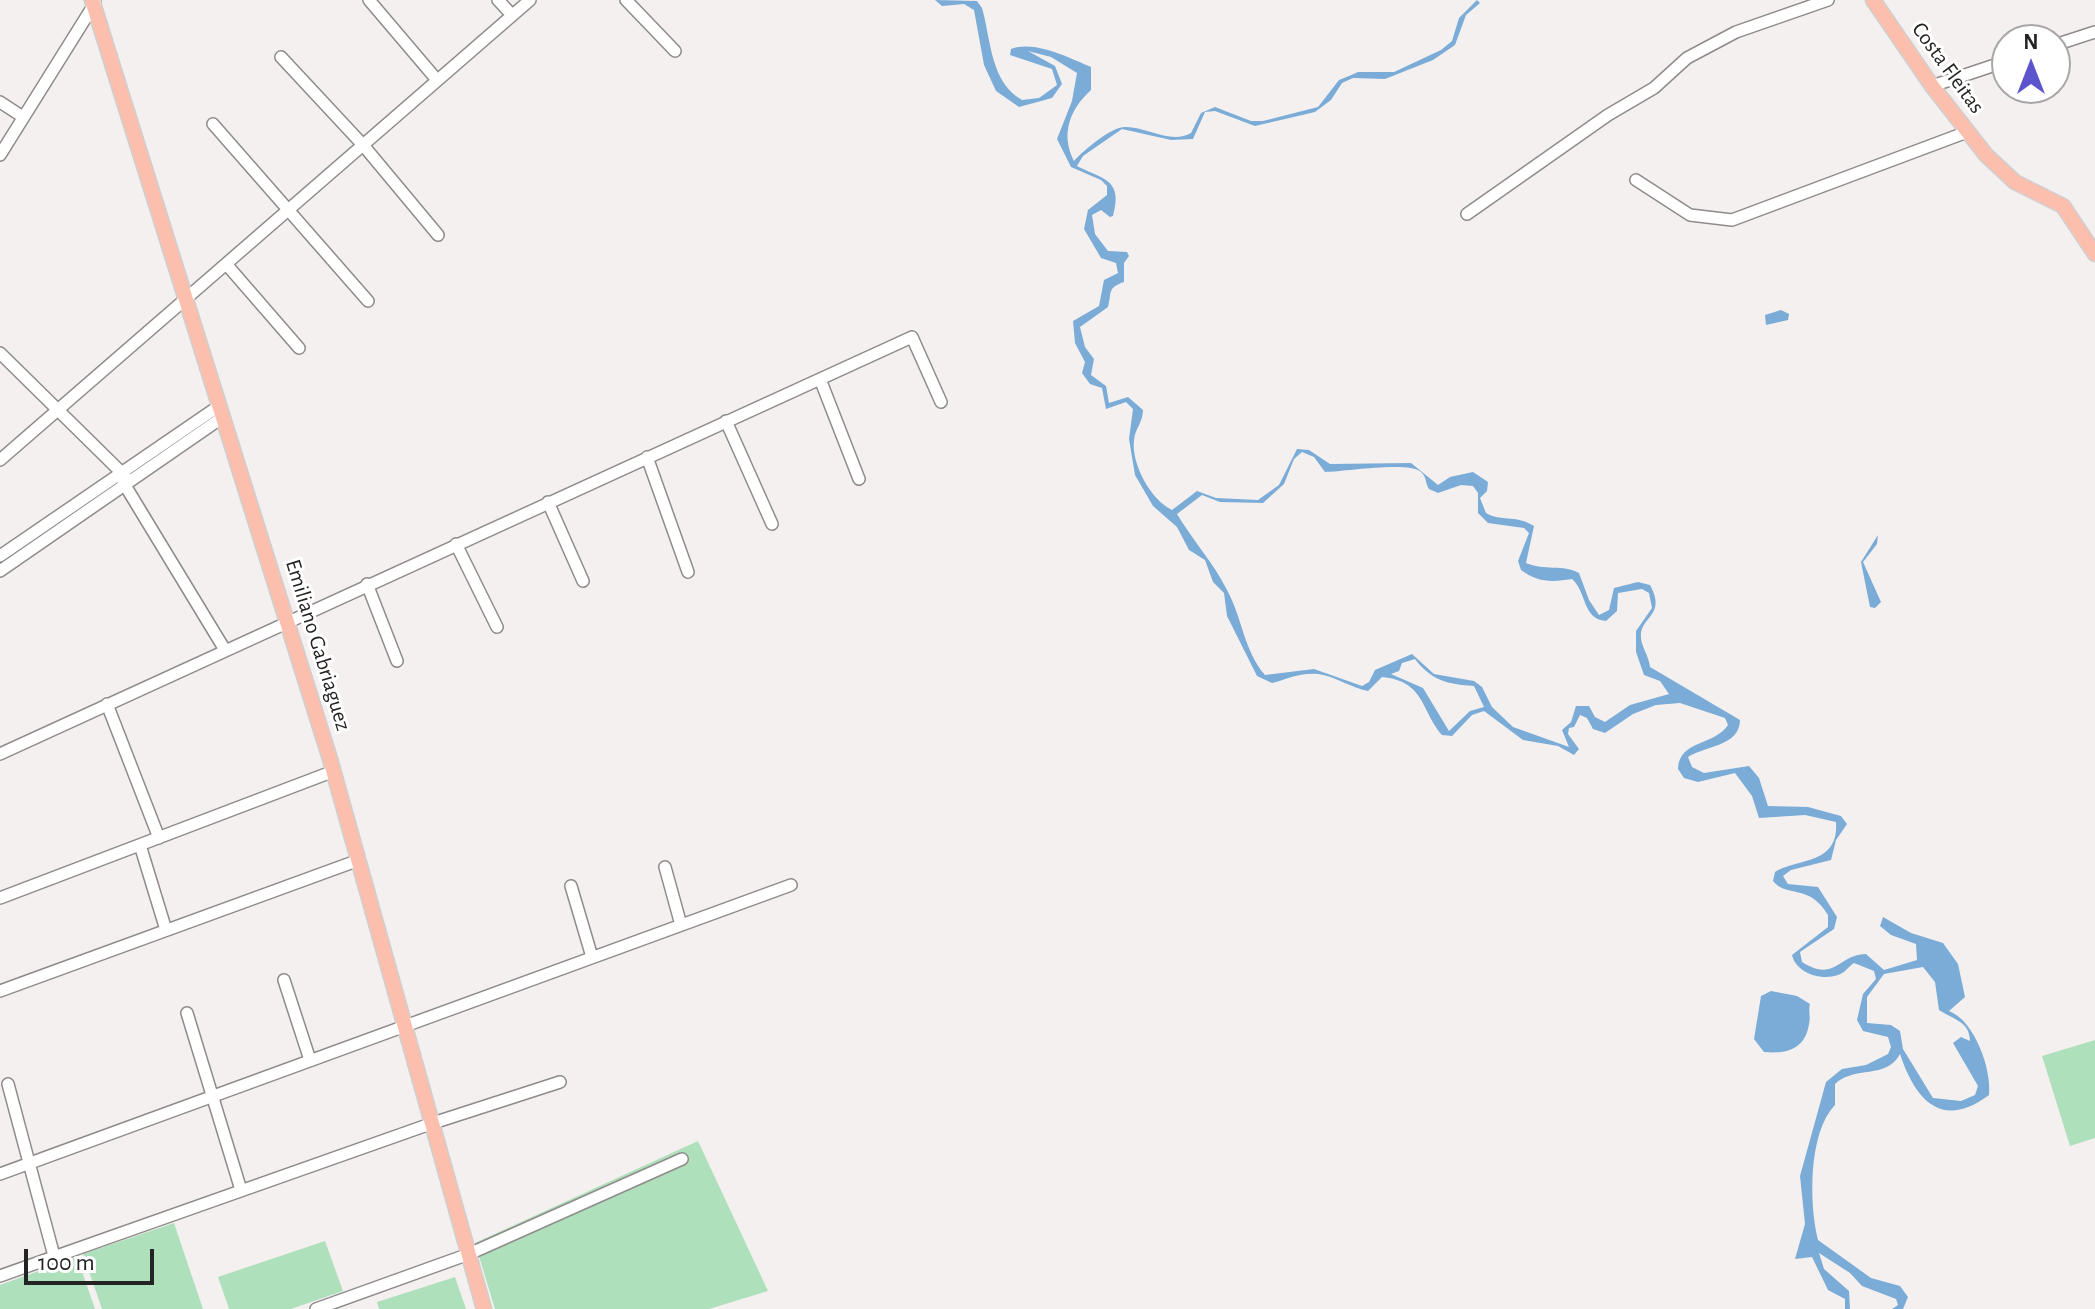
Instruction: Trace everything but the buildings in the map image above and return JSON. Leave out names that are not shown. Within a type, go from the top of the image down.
[{"type":"main road","name":"Costa Fleitas","points":[[1873,0],[1967,132],[2005,174],[2063,206],[2094,247]]},
{"type":"main road","name":"Emiliano Gabriaguez","points":[[94,2],[334,771],[484,1309]]},
{"type":"street","points":[[369,0],[437,80]]},
{"type":"street","points":[[498,0],[512,15]]},
{"type":"street","points":[[0,460],[530,0]]},
{"type":"street","points":[[626,0],[675,51]]},
{"type":"street","points":[[1467,214],[1608,115],[1654,88],[1687,58],[1736,32],[1828,0]]},
{"type":"street","points":[[0,155],[94,2]]},
{"type":"street","points":[[2071,40],[2095,32]]},
{"type":"street","points":[[281,57],[363,145],[438,235]]},
{"type":"street","points":[[1932,86],[1991,66]]},
{"type":"street","points":[[0,102],[23,117]]},
{"type":"street","points":[[213,124],[368,301]]},
{"type":"street","points":[[1636,180],[1690,215],[1732,220],[1967,132]]},
{"type":"street","points":[[227,265],[299,348]]},
{"type":"street","points":[[0,754],[912,337],[941,402]]},
{"type":"street","points":[[0,353],[124,478],[225,650]]},
{"type":"street","points":[[820,379],[859,479]]},
{"type":"street","points":[[0,556],[221,412]]},
{"type":"street","points":[[726,421],[772,524]]},
{"type":"street","points":[[647,457],[688,572]]},
{"type":"street","points":[[0,571],[124,478]]},
{"type":"street","points":[[548,502],[583,581]]},
{"type":"street","points":[[456,544],[497,627]]},
{"type":"street","points":[[367,584],[397,661]]},
{"type":"street","points":[[107,704],[159,838]]},
{"type":"street","points":[[0,898],[334,771]]},
{"type":"street","points":[[140,845],[166,930]]},
{"type":"street","points":[[0,991],[359,860]]},
{"type":"street","points":[[665,867],[681,925]]},
{"type":"street","points":[[0,1174],[791,885]]},
{"type":"street","points":[[571,886],[592,957]]},
{"type":"street","points":[[284,980],[310,1060]]},
{"type":"street","points":[[187,1013],[241,1190]]},
{"type":"street","points":[[0,1276],[433,1123],[560,1082]]},
{"type":"street","points":[[8,1084],[54,1256]]},
{"type":"street","points":[[316,1309],[469,1254],[682,1159]]},
{"type":"green space","points":[[2095,1040],[2095,1138],[2070,1146],[2042,1056]]},
{"type":"green space","points":[[698,1141],[768,1291],[709,1309],[495,1309],[475,1243]]},
{"type":"green space","points":[[174,1223],[203,1309],[102,1309],[83,1254]]},
{"type":"green space","points":[[325,1241],[343,1291],[291,1309],[229,1309],[218,1277]]},
{"type":"green space","points":[[77,1257],[95,1309],[0,1309],[0,1285]]},
{"type":"green space","points":[[455,1277],[466,1309],[379,1309],[377,1302]]},
{"type":"water","points":[[935,0],[977,1],[982,8],[998,71],[1011,92],[1022,100],[1039,98],[1057,85],[1052,69],[1010,55],[1011,49],[1041,48],[1091,67],[1091,90],[1069,122],[1068,141],[1074,161],[1118,128],[1132,127],[1175,137],[1191,133],[1201,113],[1215,107],[1251,121],[1263,121],[1318,107],[1339,80],[1358,72],[1394,72],[1441,50],[1452,41],[1459,18],[1477,0],[1480,3],[1466,15],[1455,45],[1433,60],[1385,79],[1353,78],[1342,83],[1331,100],[1315,112],[1255,126],[1215,111],[1205,112],[1193,139],[1171,140],[1122,129],[1083,156],[1077,166],[1108,182],[1115,194],[1113,216],[1101,210],[1092,215],[1095,234],[1108,251],[1127,252],[1129,256],[1124,263],[1124,282],[1113,289],[1108,307],[1080,327],[1085,347],[1094,359],[1091,375],[1106,386],[1109,403],[1128,397],[1143,410],[1134,440],[1136,460],[1150,490],[1172,510],[1197,491],[1216,498],[1258,500],[1279,485],[1297,449],[1309,450],[1330,464],[1411,463],[1438,485],[1450,477],[1473,472],[1488,482],[1487,491],[1480,498],[1486,513],[1534,526],[1526,563],[1579,573],[1589,600],[1599,615],[1609,610],[1614,588],[1638,582],[1650,585],[1656,603],[1644,624],[1641,637],[1650,667],[1740,720],[1738,729],[1728,740],[1688,757],[1692,767],[1704,773],[1749,766],[1759,778],[1768,806],[1808,807],[1841,816],[1847,824],[1836,840],[1831,860],[1791,870],[1783,876],[1788,884],[1818,887],[1837,917],[1834,929],[1800,952],[1802,962],[1813,968],[1830,969],[1849,958],[1866,954],[1884,970],[1917,960],[1916,944],[1891,935],[1880,926],[1883,917],[1911,933],[1943,943],[1958,964],[1965,997],[1949,1011],[1966,1024],[1980,1047],[1988,1072],[1989,1095],[1957,1110],[1944,1110],[1932,1105],[1913,1084],[1900,1054],[1887,1067],[1852,1075],[1835,1084],[1835,1105],[1826,1117],[1815,1151],[1812,1189],[1818,1240],[1871,1278],[1900,1286],[1908,1297],[1903,1309],[1892,1309],[1898,1305],[1896,1299],[1862,1286],[1850,1273],[1819,1253],[1824,1269],[1849,1291],[1850,1309],[1845,1309],[1845,1299],[1828,1290],[1812,1257],[1795,1259],[1805,1224],[1800,1176],[1826,1082],[1842,1069],[1866,1065],[1888,1054],[1891,1047],[1888,1037],[1863,1031],[1857,1020],[1863,994],[1876,979],[1874,971],[1854,963],[1840,974],[1824,977],[1798,967],[1792,955],[1828,927],[1828,915],[1813,899],[1784,889],[1773,881],[1775,872],[1824,853],[1835,836],[1836,822],[1805,815],[1759,818],[1752,796],[1735,773],[1698,782],[1684,778],[1678,769],[1684,753],[1722,732],[1728,725],[1725,718],[1680,703],[1656,705],[1633,714],[1605,733],[1593,729],[1587,718],[1580,715],[1568,734],[1579,749],[1574,755],[1558,746],[1523,740],[1484,711],[1472,715],[1452,736],[1442,735],[1420,698],[1407,684],[1396,680],[1382,677],[1368,691],[1318,674],[1300,675],[1272,683],[1257,676],[1227,616],[1224,593],[1213,582],[1205,560],[1189,550],[1177,527],[1153,506],[1135,475],[1129,439],[1133,409],[1126,402],[1106,409],[1102,388],[1090,384],[1082,373],[1085,362],[1075,343],[1073,321],[1099,306],[1104,280],[1118,273],[1116,263],[1101,258],[1084,229],[1088,210],[1107,195],[1107,186],[1101,180],[1071,167],[1057,139],[1072,101],[1077,73],[1051,57],[1028,51],[1055,66],[1062,84],[1052,98],[1019,107],[996,91],[984,65],[974,10],[964,4],[942,6]],"holes":[[[1302,452],[1314,457],[1325,472],[1403,467],[1421,472],[1429,489],[1438,493],[1461,485],[1473,486],[1478,493],[1478,513],[1488,523],[1524,528],[1529,533],[1518,561],[1521,570],[1546,580],[1572,579],[1589,610],[1598,619],[1606,621],[1617,611],[1618,593],[1642,589],[1649,593],[1652,608],[1636,631],[1636,652],[1644,675],[1660,681],[1669,694],[1630,705],[1605,722],[1595,717],[1589,706],[1576,706],[1571,722],[1562,730],[1569,747],[1513,727],[1492,707],[1482,687],[1474,681],[1434,674],[1412,654],[1375,670],[1369,682],[1362,686],[1314,669],[1265,675],[1252,655],[1232,600],[1177,514],[1202,495],[1220,502],[1263,503],[1284,484],[1294,459]],[[1415,659],[1441,680],[1474,686],[1484,707],[1470,711],[1449,731],[1423,688],[1391,674],[1399,671],[1402,663]],[[1923,967],[1935,982],[1939,1010],[1959,1021],[1969,1034],[1970,1041],[1961,1037],[1953,1043],[1978,1086],[1975,1095],[1961,1101],[1933,1098],[1903,1049],[1900,1031],[1891,1025],[1867,1023],[1867,997],[1884,974]]]},
{"type":"water","points":[[1781,310],[1789,314],[1788,320],[1766,325],[1765,315]]},
{"type":"water","points":[[1878,535],[1877,544],[1863,562],[1881,602],[1875,608],[1870,607],[1861,562]]},
{"type":"water","points":[[1771,991],[1797,996],[1810,1004],[1807,1033],[1799,1045],[1787,1051],[1764,1052],[1754,1039],[1761,996]]}]
